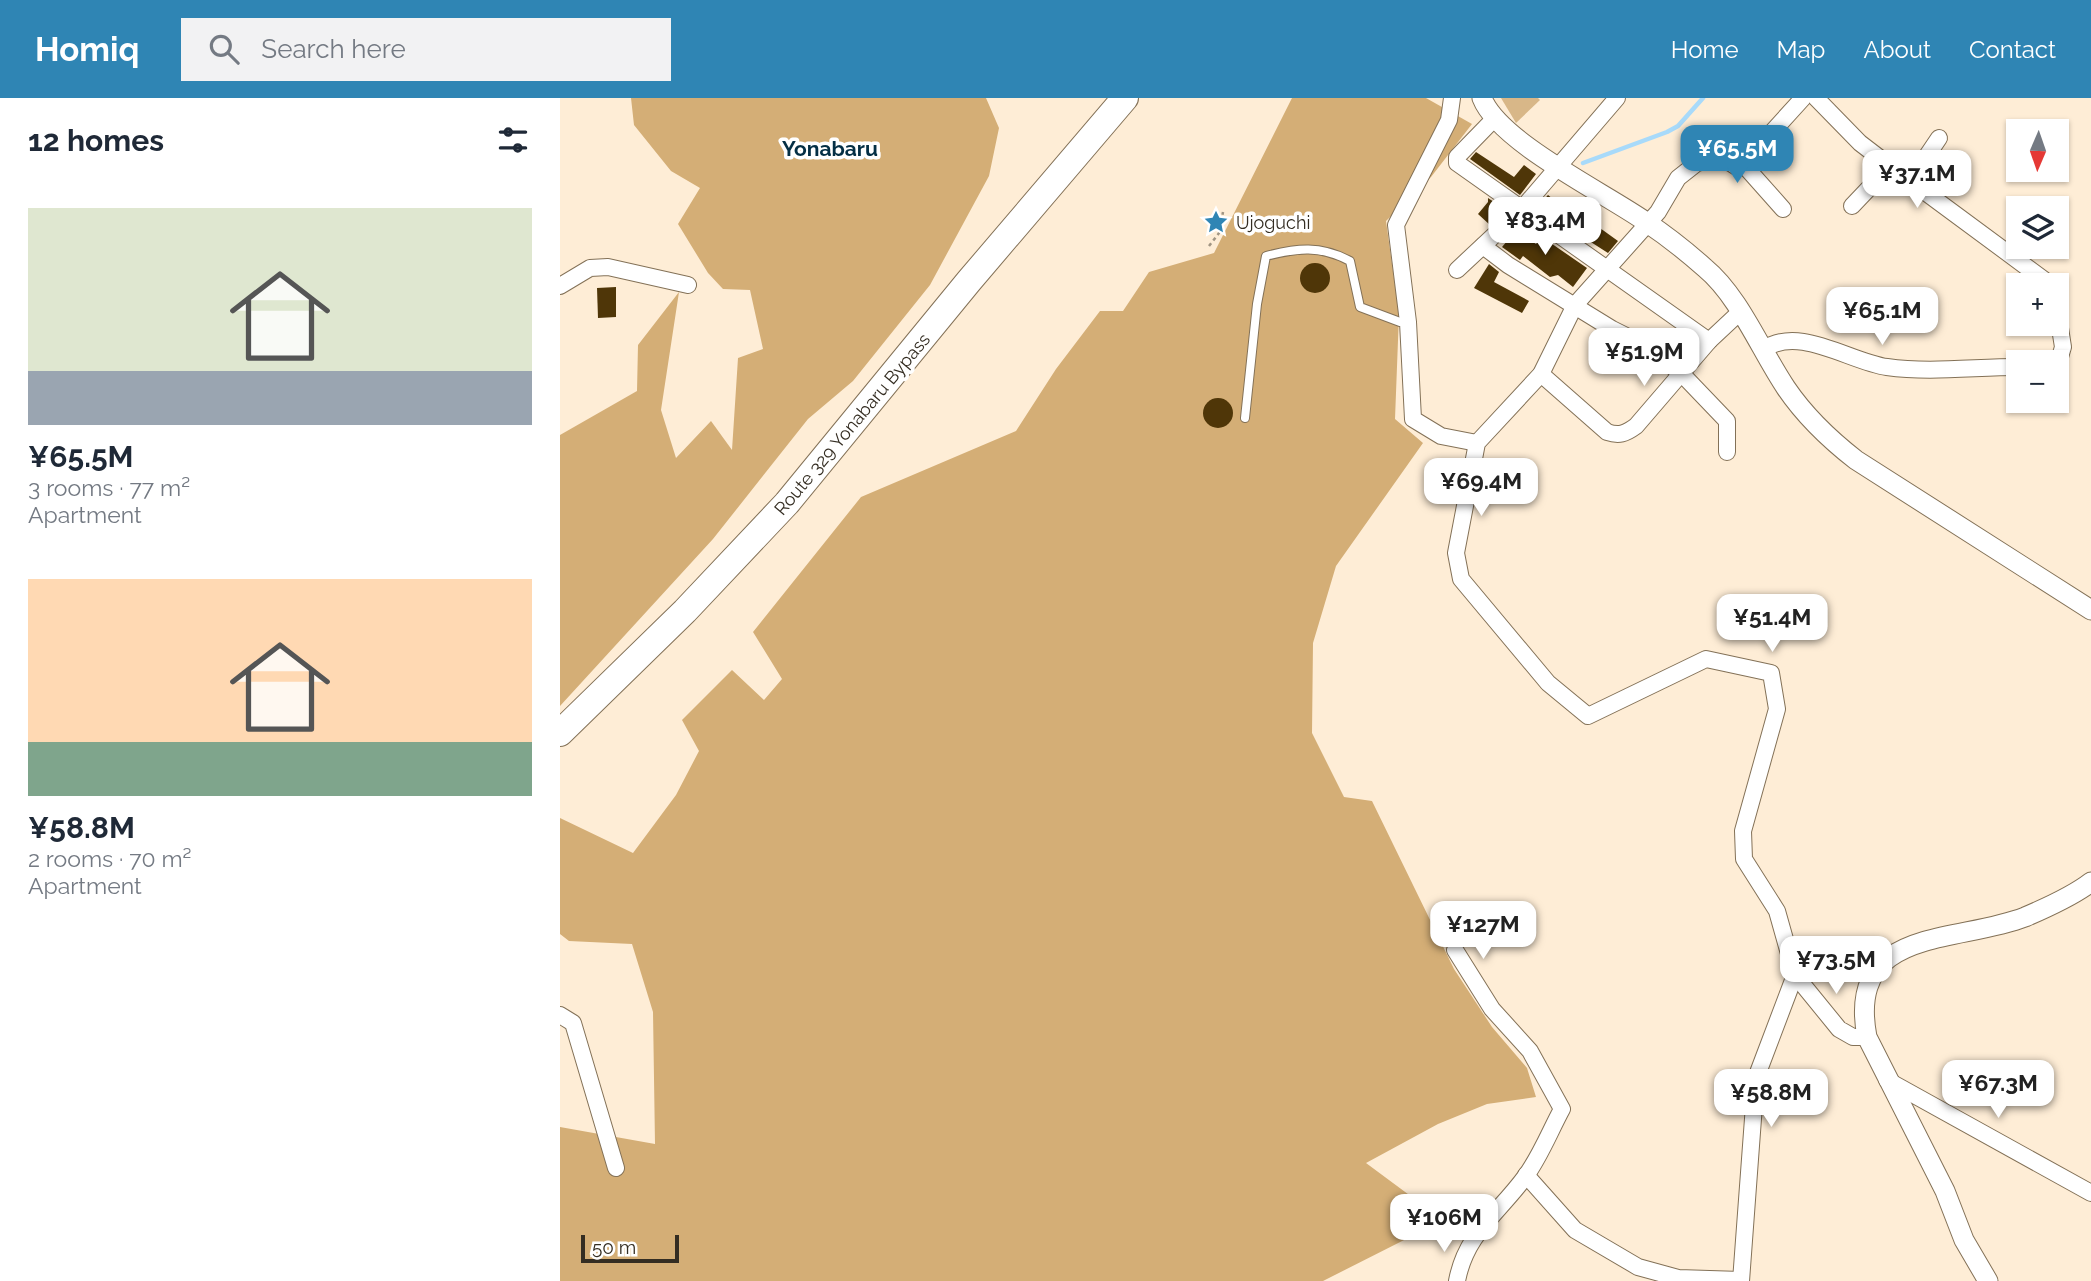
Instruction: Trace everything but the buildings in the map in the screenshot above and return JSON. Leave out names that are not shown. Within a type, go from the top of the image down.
[{"type":"highway","name":"Route 329 Yonabaru Bypass","points":[[560,733],[744,550],[841,442],[969,281],[1125,98]]},
{"type":"street","points":[[1452,98],[1450,120],[1396,225],[1408,321],[1413,419],[1441,436],[1477,443]]},
{"type":"street","points":[[1482,98],[1494,118],[1519,140],[1647,223],[1709,270],[1740,312],[1798,405],[1840,448],[2091,610]]},
{"type":"street","points":[[1457,270],[1521,210],[1561,167],[1617,98]]},
{"type":"street","points":[[1803,98],[1742,164],[1737,167],[1721,157],[1697,163],[1678,178],[1658,212],[1575,304],[1541,374],[1477,443],[1456,552],[1461,579],[1548,683],[1588,716],[1706,659],[1771,673],[1777,709],[1743,831],[1744,859],[1777,911],[1795,975],[1839,1030],[1853,1037],[1867,1037]]},
{"type":"street","points":[[1816,98],[1860,143],[2035,273]]},
{"type":"street","points":[[1494,118],[1457,157],[1457,163],[1710,341]]},
{"type":"street","points":[[1910,181],[1939,138]]},
{"type":"street","points":[[1742,164],[1783,209]]},
{"type":"street","points":[[1852,206],[1889,166]]},
{"type":"street","points":[[1483,246],[1508,265],[1575,304],[1612,330],[1642,344],[1681,373],[1727,421],[1727,452]]},
{"type":"street","points":[[560,286],[586,270],[608,267],[688,285]]},
{"type":"street","points":[[586,270],[616,281]]},
{"type":"street","points":[[1541,374],[1607,432],[1617,435],[1636,426],[1710,341],[1740,312]]},
{"type":"street","points":[[1763,350],[1780,342],[1814,344],[1856,360],[1887,367],[2006,367]]},
{"type":"street","points":[[1988,1281],[1964,1240],[1945,1191],[1867,1037],[1862,1012],[1869,981],[1881,965],[1902,949],[1943,935],[2023,918],[2091,882]]},
{"type":"street","points":[[1455,950],[1492,1009],[1530,1051],[1562,1109],[1526,1175],[1471,1240],[1461,1260],[1457,1281]]},
{"type":"street","points":[[1526,1175],[1575,1230],[1638,1267],[1678,1278],[1741,1281],[1756,1079],[1795,975]]},
{"type":"street","points":[[560,1015],[573,1023],[616,1168]]},
{"type":"street","points":[[1887,1080],[2091,1194]]},
{"type":"lane","points":[[1245,418],[1257,303],[1266,256],[1301,247],[1333,252],[1350,261],[1360,307],[1400,322],[1408,321]]},
{"type":"path","points":[[1209,246],[1219,233],[1223,212]]},
{"type":"shaded area","points":[[631,98],[986,98],[999,128],[989,176],[930,285],[853,381],[808,419],[713,539],[560,706],[560,435],[637,391],[638,345],[679,292],[661,410],[676,458],[711,421],[732,450],[738,358],[763,349],[750,290],[723,289],[708,273],[678,224],[700,188],[671,171],[634,125]]},
{"type":"shaded area","points":[[1292,98],[1426,98],[1472,124],[1431,177],[1386,221],[1399,314],[1395,419],[1423,443],[1336,566],[1313,643],[1312,733],[1344,797],[1372,801],[1454,969],[1492,1027],[1527,1068],[1536,1097],[1487,1104],[1438,1124],[1366,1163],[1420,1203],[1416,1234],[1323,1281],[560,1281],[560,1127],[655,1144],[653,1012],[632,944],[569,941],[560,934],[560,818],[633,853],[676,795],[699,751],[682,720],[732,670],[764,700],[782,679],[753,632],[861,497],[1016,431],[1056,369],[1100,311],[1123,311],[1149,272],[1214,253]]},
{"type":"shaded area","points":[[1501,98],[1538,98],[1540,100],[1516,123]]},
{"type":"waterway","points":[[1583,163],[1667,132],[1678,126],[1703,98]]},
{"type":"place","name":"Ujoguchi","points":[[1216,222]]},
{"type":"district","name":"Yonabaru","points":[[830,148]]}]
